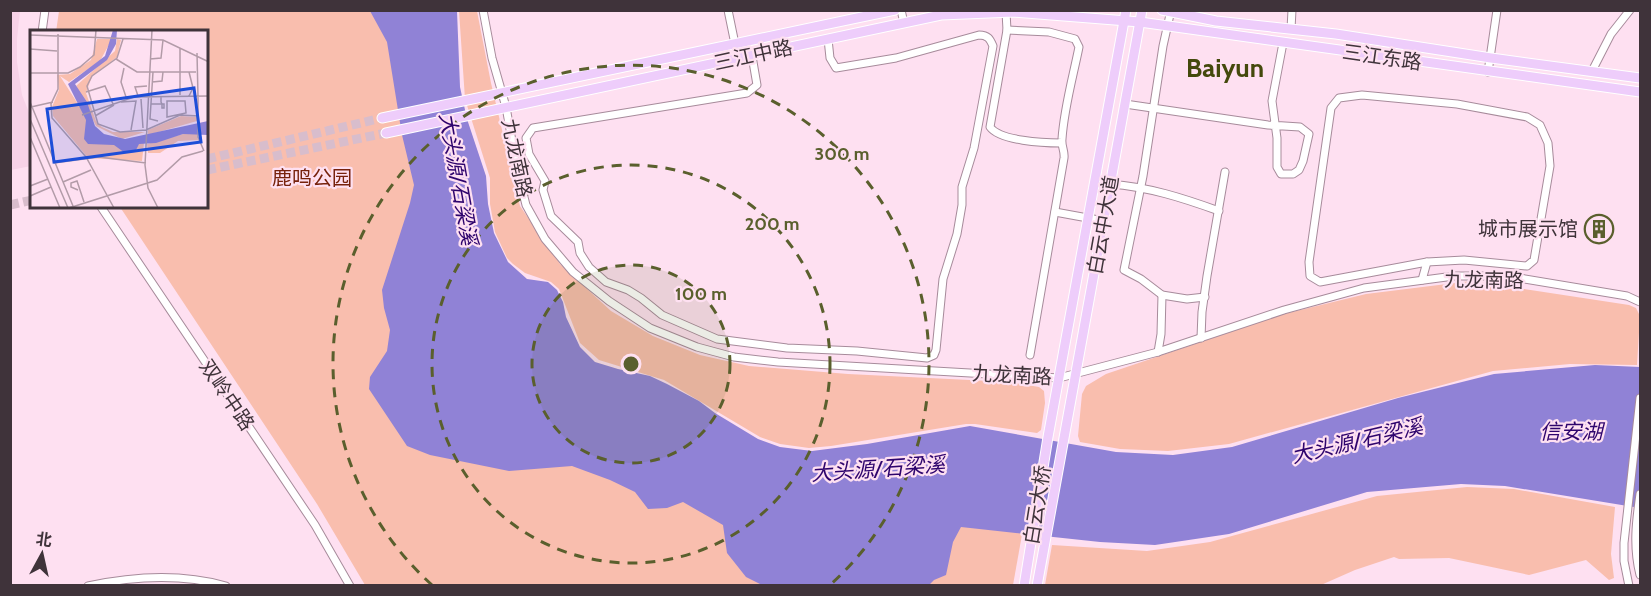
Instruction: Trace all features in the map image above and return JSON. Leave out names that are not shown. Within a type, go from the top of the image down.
[{"type":"main road","name":"三江中路","points":[[382,118],[895,10]]},
{"type":"main road","name":"白云中大道","points":[[1048,437],[1126,10]]},
{"type":"main road","name":"白云中大道","points":[[1063,440],[1142,10]]},
{"type":"main road","name":"三江东路","points":[[1168,11],[1216,21],[1336,34],[1641,78]]},
{"type":"main road","name":"三江中路","points":[[386,133],[941,15],[1006,12],[1124,21]]},
{"type":"main road","name":"三江东路","points":[[1124,21],[1641,93]]},
{"type":"main road","name":"白云大桥","points":[[1024,585],[1048,437]]},
{"type":"main road","name":"白云大桥","points":[[1038,580],[1063,440]]},
{"type":"street","points":[[42,30],[45,10]]},
{"type":"street","name":"九龙南路","points":[[483,10],[526,205],[545,239],[573,272],[609,301],[650,328],[734,357],[1059,378],[1158,352],[1289,309],[1361,289],[1422,280],[1454,276],[1507,276],[1627,296],[1641,302]]},
{"type":"street","points":[[728,10],[735,44]]},
{"type":"street","points":[[901,10],[904,23]]},
{"type":"street","points":[[1291,29],[1292,10]]},
{"type":"street","points":[[1488,72],[1497,10]]},
{"type":"street","points":[[1592,71],[1611,34],[1630,10]]},
{"type":"street","points":[[1168,11],[1168,26],[1141,187],[1124,270],[1141,279],[1162,295],[1187,299],[1205,297]]},
{"type":"street","points":[[1006,12],[1007,30],[990,127],[998,134],[1061,143]]},
{"type":"street","points":[[1007,30],[1049,32],[1075,39],[1078,43],[1061,143],[1065,152],[1030,355]]},
{"type":"street","points":[[752,56],[757,85],[747,93],[533,128],[526,138],[529,154],[545,181],[543,190],[551,216],[578,242],[580,253],[589,267],[606,282],[628,290],[662,315],[717,339],[787,348],[857,351],[927,358],[934,355],[936,350],[943,279],[957,234],[962,187],[974,148],[993,46],[985,35],[979,35],[896,58],[836,68],[830,58],[828,39]]},
{"type":"street","points":[[1125,104],[1275,126],[1300,127],[1309,134],[1303,161],[1299,170],[1293,174],[1281,174],[1277,167],[1277,138],[1275,126],[1272,101],[1283,43]]},
{"type":"street","points":[[1362,95],[1457,104],[1527,117],[1540,125],[1548,143],[1550,166],[1534,260],[1527,266],[1464,260],[1427,262],[1320,282],[1310,276],[1309,262],[1331,108],[1339,98],[1362,95]]},
{"type":"street","points":[[1201,338],[1205,297],[1225,172]]},
{"type":"street","points":[[1110,184],[1141,187],[1219,211]]},
{"type":"street","name":"双岭中路","points":[[102,208],[315,525],[350,585]]},
{"type":"street","points":[[1055,212],[1104,221]]},
{"type":"street","points":[[1422,280],[1427,262]]},
{"type":"street","points":[[1158,352],[1162,295]]},
{"type":"street","points":[[856,365],[857,351]]},
{"type":"street","points":[[1628,585],[1624,552],[1641,398]]},
{"type":"street","points":[[1640,573],[1635,546],[1641,494]]},
{"type":"street","points":[[88,585],[114,580],[163,577],[205,580],[226,585]]},
{"type":"shaded area","points":[[10,11],[20,11],[17,62],[22,95],[30,115],[30,166],[11,170]]},
{"type":"green space","name":"鹿鸣公园","points":[[59,11],[377,11],[572,462],[681,499],[727,523],[774,585],[365,585],[317,504],[121,208],[208,208],[208,30],[56,30]]},
{"type":"green space","points":[[459,11],[477,11],[491,83],[520,206],[560,264],[611,311],[653,336],[700,355],[749,366],[848,374],[1010,382],[1039,387],[1044,391],[1045,403],[1041,430],[1037,433],[966,424],[831,446],[809,448],[780,444],[760,437],[664,380],[599,360],[580,343],[559,289],[551,282],[525,273],[513,264],[507,258],[495,232],[490,204],[490,178],[465,99]]},
{"type":"green space","points":[[1471,281],[1629,305],[1636,308],[1640,316],[1637,365],[1570,364],[1493,371],[1229,444],[1168,451],[1120,449],[1080,442],[1078,436],[1082,394],[1086,386],[1106,374],[1284,314],[1366,294]]},
{"type":"green space","points":[[1467,487],[1514,489],[1615,507],[1611,554],[1614,578],[1609,580],[1586,560],[1529,575],[1449,558],[1399,559],[1394,557],[1355,570],[1321,585],[1045,585],[1052,545],[1147,551],[1210,542],[1377,496]]},
{"type":"green space","points":[[960,523],[1023,529],[1013,585],[923,586],[951,532]]},
{"type":"water","points":[[370,11],[457,11],[460,87],[467,119],[486,176],[488,204],[494,233],[508,262],[527,279],[548,282],[557,290],[580,347],[595,362],[650,376],[667,384],[699,401],[758,439],[780,447],[812,451],[970,426],[1116,452],[1173,455],[1232,447],[1398,398],[1494,374],[1595,365],[1640,367],[1640,508],[1505,486],[1461,484],[1367,492],[1229,534],[1155,545],[1100,542],[961,527],[953,542],[946,575],[929,585],[762,585],[746,577],[727,553],[723,525],[683,502],[667,508],[648,509],[635,492],[572,466],[509,471],[430,455],[407,446],[369,389],[370,377],[387,351],[390,330],[382,290],[414,185],[402,135],[387,42]]},
{"type":"tunnel","points":[[208,159],[382,118]]},
{"type":"tunnel","points":[[208,170],[386,133]]},
{"type":"tunnel","points":[[10,205],[30,200]]},
{"type":"place","name":"城市展示馆","points":[[1599,229]]},
{"type":"district","name":"Baiyun","points":[[1225,68]]},
{"type":"water label","name":"大头源/石梁溪","points":[[458,179]]},
{"type":"water label","name":"信安湖","points":[[1571,432]]},
{"type":"water label","name":"大头源/石梁溪","points":[[1357,441]]},
{"type":"water label","name":"大头源/石梁溪","points":[[878,469]]}]
